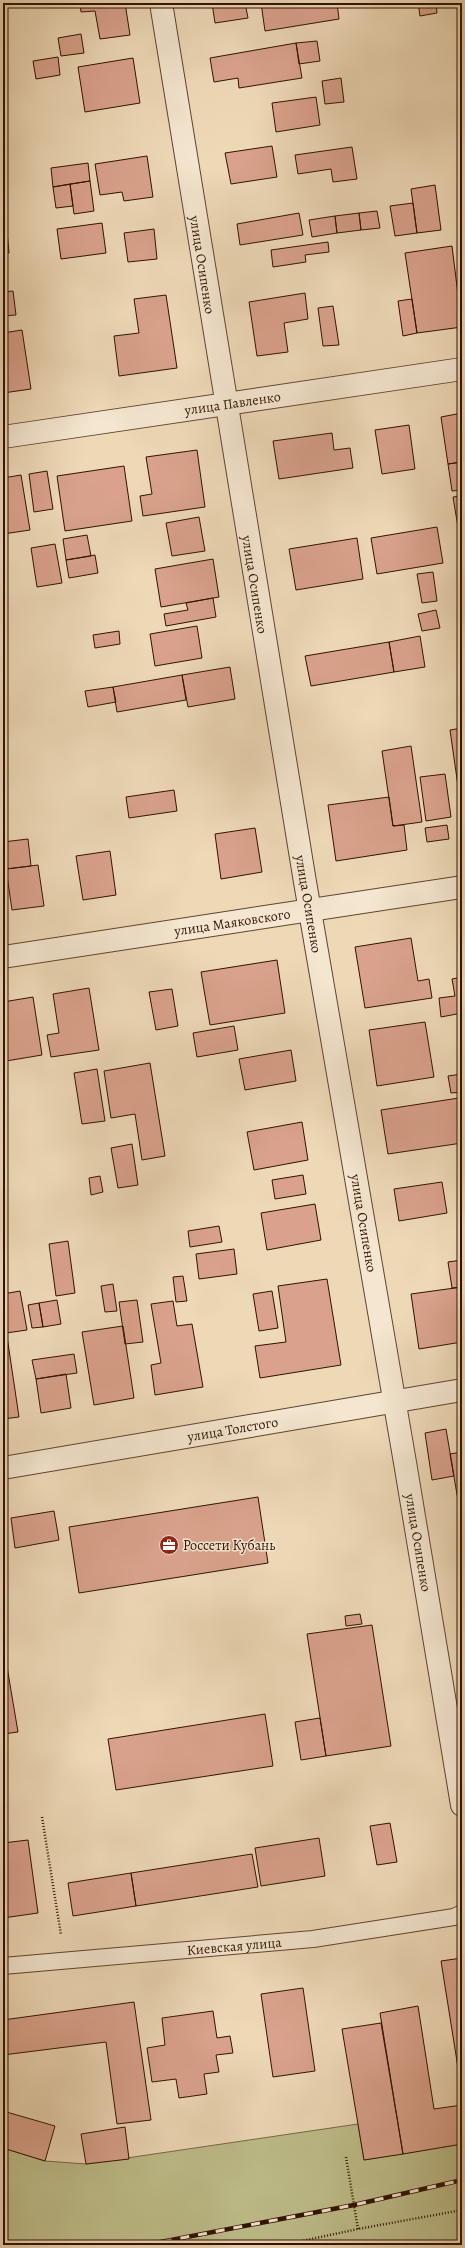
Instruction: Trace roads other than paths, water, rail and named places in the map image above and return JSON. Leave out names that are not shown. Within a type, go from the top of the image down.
[{"type":"street","name":"улица Осипенко","points":[[161,3],[225,404],[310,910],[396,1401],[462,1805]]},
{"type":"street","name":"улица Павленко","points":[[3,436],[462,369]]},
{"type":"street","name":"улица Маяковского","points":[[3,957],[462,887]]},
{"type":"street","name":"улица Толстого","points":[[3,1468],[462,1390]]},
{"type":"lane","name":"Киевская улица","points":[[3,1966],[313,1939],[454,1917],[462,1913]]},
{"type":"railway","points":[[145,2245],[354,2205],[462,2180]]},
{"type":"place","name":"Россети Кубань","points":[[169,1545]]}]
